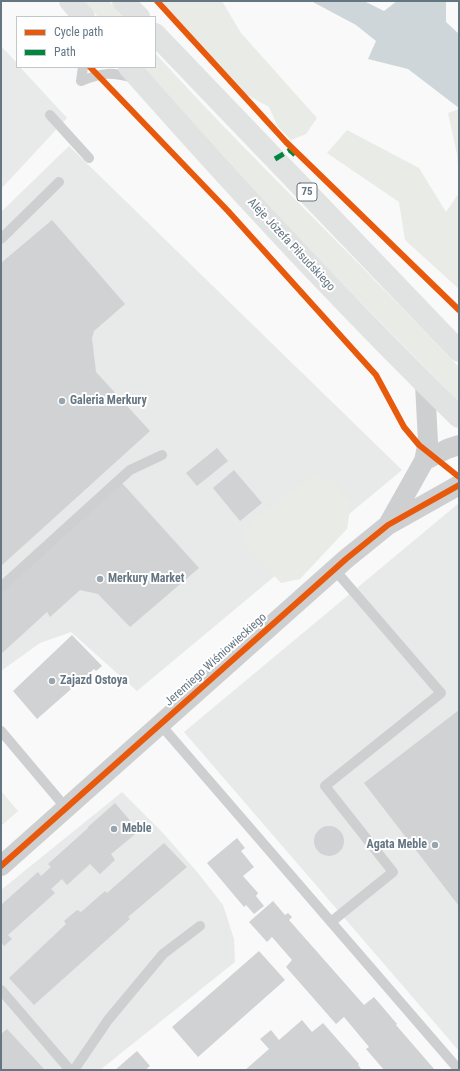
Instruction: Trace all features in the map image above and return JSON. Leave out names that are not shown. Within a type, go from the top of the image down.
[{"type":"main road","points":[[70,1],[83,16]]},
{"type":"main road","points":[[123,1],[138,16]]},
{"type":"main road","name":"75","points":[[156,35],[459,351]]},
{"type":"main road","name":"Aleje Józefa Piłsudskiego","points":[[134,73],[278,232],[425,384],[459,417]]},
{"type":"street","name":"Jeremiego Wiśniowieckiego","points":[[388,524],[424,461],[428,442],[425,384]]},
{"type":"street","points":[[424,461],[447,449],[459,445]]},
{"type":"street","name":"Jeremiego Wiśniowieckiego","points":[[1,866],[334,569],[388,524],[458,484]]},
{"type":"lane","points":[[66,1],[72,16]]},
{"type":"lane","points":[[83,68],[81,81],[97,75],[134,73]]},
{"type":"lane","points":[[50,115],[89,158]]},
{"type":"lane","points":[[1,239],[59,182]]},
{"type":"lane","points":[[1,587],[130,470],[162,455]]},
{"type":"lane","points":[[331,922],[393,872],[325,786],[441,693],[334,569]]},
{"type":"lane","points":[[160,724],[459,1070]]},
{"type":"lane","points":[[1,731],[66,808]]},
{"type":"lane","points":[[74,1070],[108,1020],[163,954],[200,926]]},
{"type":"lane","points":[[1,990],[70,1070]]},
{"type":"shaded area","points":[[84,1],[109,1],[122,16],[97,16]]},
{"type":"shaded area","points":[[157,1],[222,1],[241,33],[317,118],[306,134],[291,140],[278,127],[269,107],[242,92],[196,40]]},
{"type":"shaded area","points":[[311,1],[364,1],[384,11],[397,1],[446,1],[446,22],[459,34],[459,108],[408,69],[368,59],[376,41],[356,25]]},
{"type":"shaded area","points":[[1,46],[16,62],[16,68],[21,68],[67,118],[1,189]]},
{"type":"shaded area","points":[[156,54],[230,133],[459,367],[459,402],[315,256],[143,68],[156,68]]},
{"type":"shaded area","points":[[459,109],[459,179],[457,154],[448,113]]},
{"type":"shaded area","points":[[347,130],[419,168],[446,212],[459,193],[459,289],[405,240],[399,202],[327,153]]},
{"type":"shaded area","name":"Galeria Merkury","points":[[69,146],[402,470],[137,691],[71,632],[40,643],[1,671],[1,212]]},
{"type":"shaded area","points":[[313,475],[334,481],[351,503],[347,529],[300,579],[281,583],[252,553],[242,536],[253,520]]},
{"type":"shaded area","points":[[459,503],[459,1051],[184,732]]},
{"type":"shaded area","points":[[1,791],[18,811],[1,826]]},
{"type":"shaded area","points":[[122,792],[163,833],[198,873],[223,905],[234,939],[235,962],[100,1070],[1,1070],[1,890]]},
{"type":"building","name":"Galeria Merkury","points":[[52,220],[125,304],[94,331],[92,338],[96,372],[150,431],[1,566],[1,263]]},
{"type":"building","points":[[217,448],[228,461],[197,486],[186,473]]},
{"type":"building","points":[[234,470],[262,503],[240,521],[213,488]]},
{"type":"building","name":"Merkury Market","points":[[122,483],[199,568],[130,627],[98,594],[80,590],[50,617],[47,612],[1,654],[1,590]]},
{"type":"building","name":"Zajazd Ostoya","points":[[72,635],[102,666],[96,671],[94,669],[37,719],[13,691]]},
{"type":"building","name":"Agata Meble","points":[[459,710],[459,906],[364,783]]},
{"type":"building","points":[[115,803],[139,831],[111,854],[115,860],[100,874],[90,864],[67,885],[62,879],[51,889],[55,893],[8,935],[12,939],[4,946],[1,942],[1,905],[38,872],[41,876],[51,867],[48,864]]},
{"type":"building","points":[[329,826],[340,830],[344,841],[340,852],[329,856],[318,852],[314,841],[318,830]]},
{"type":"building","points":[[237,838],[245,848],[241,851],[254,867],[243,876],[258,893],[256,896],[264,906],[254,914],[246,905],[244,907],[207,863]]},
{"type":"building","points":[[164,843],[187,867],[128,917],[130,919],[34,1005],[9,978],[66,924],[64,921],[77,910],[81,912],[105,891],[107,893]]},
{"type":"building","points":[[273,901],[285,915],[288,913],[292,917],[289,920],[364,1005],[374,997],[435,1070],[384,1070],[366,1049],[369,1047],[344,1017],[336,1024],[286,967],[292,960],[272,937],[267,942],[249,922]]},
{"type":"building","points":[[259,951],[285,980],[198,1057],[172,1027]]},
{"type":"building","points":[[302,1020],[312,1032],[323,1023],[359,1064],[358,1065],[362,1070],[245,1070],[269,1049],[260,1039],[271,1030],[279,1040]]},
{"type":"building","points":[[7,1029],[45,1070],[1,1070],[1,1034]]},
{"type":"building","points":[[137,1051],[150,1066],[145,1070],[115,1070]]},
{"type":"marked path","points":[[275,159],[290,150],[295,155]]},
{"type":"cycle path","points":[[157,1],[286,142],[459,310]]},
{"type":"cycle path","points":[[91,68],[228,211],[376,375],[404,427],[419,445],[459,477]]},
{"type":"cycle path","points":[[1,866],[346,559],[388,525],[459,485]]},
{"type":"place","name":"Galeria Merkury","points":[[62,401]]},
{"type":"place","name":"Merkury Market","points":[[100,579]]},
{"type":"place","name":"Zajazd Ostoya","points":[[52,681]]},
{"type":"place","name":"Meble","points":[[114,829]]},
{"type":"place","name":"Agata Meble","points":[[435,845]]}]
